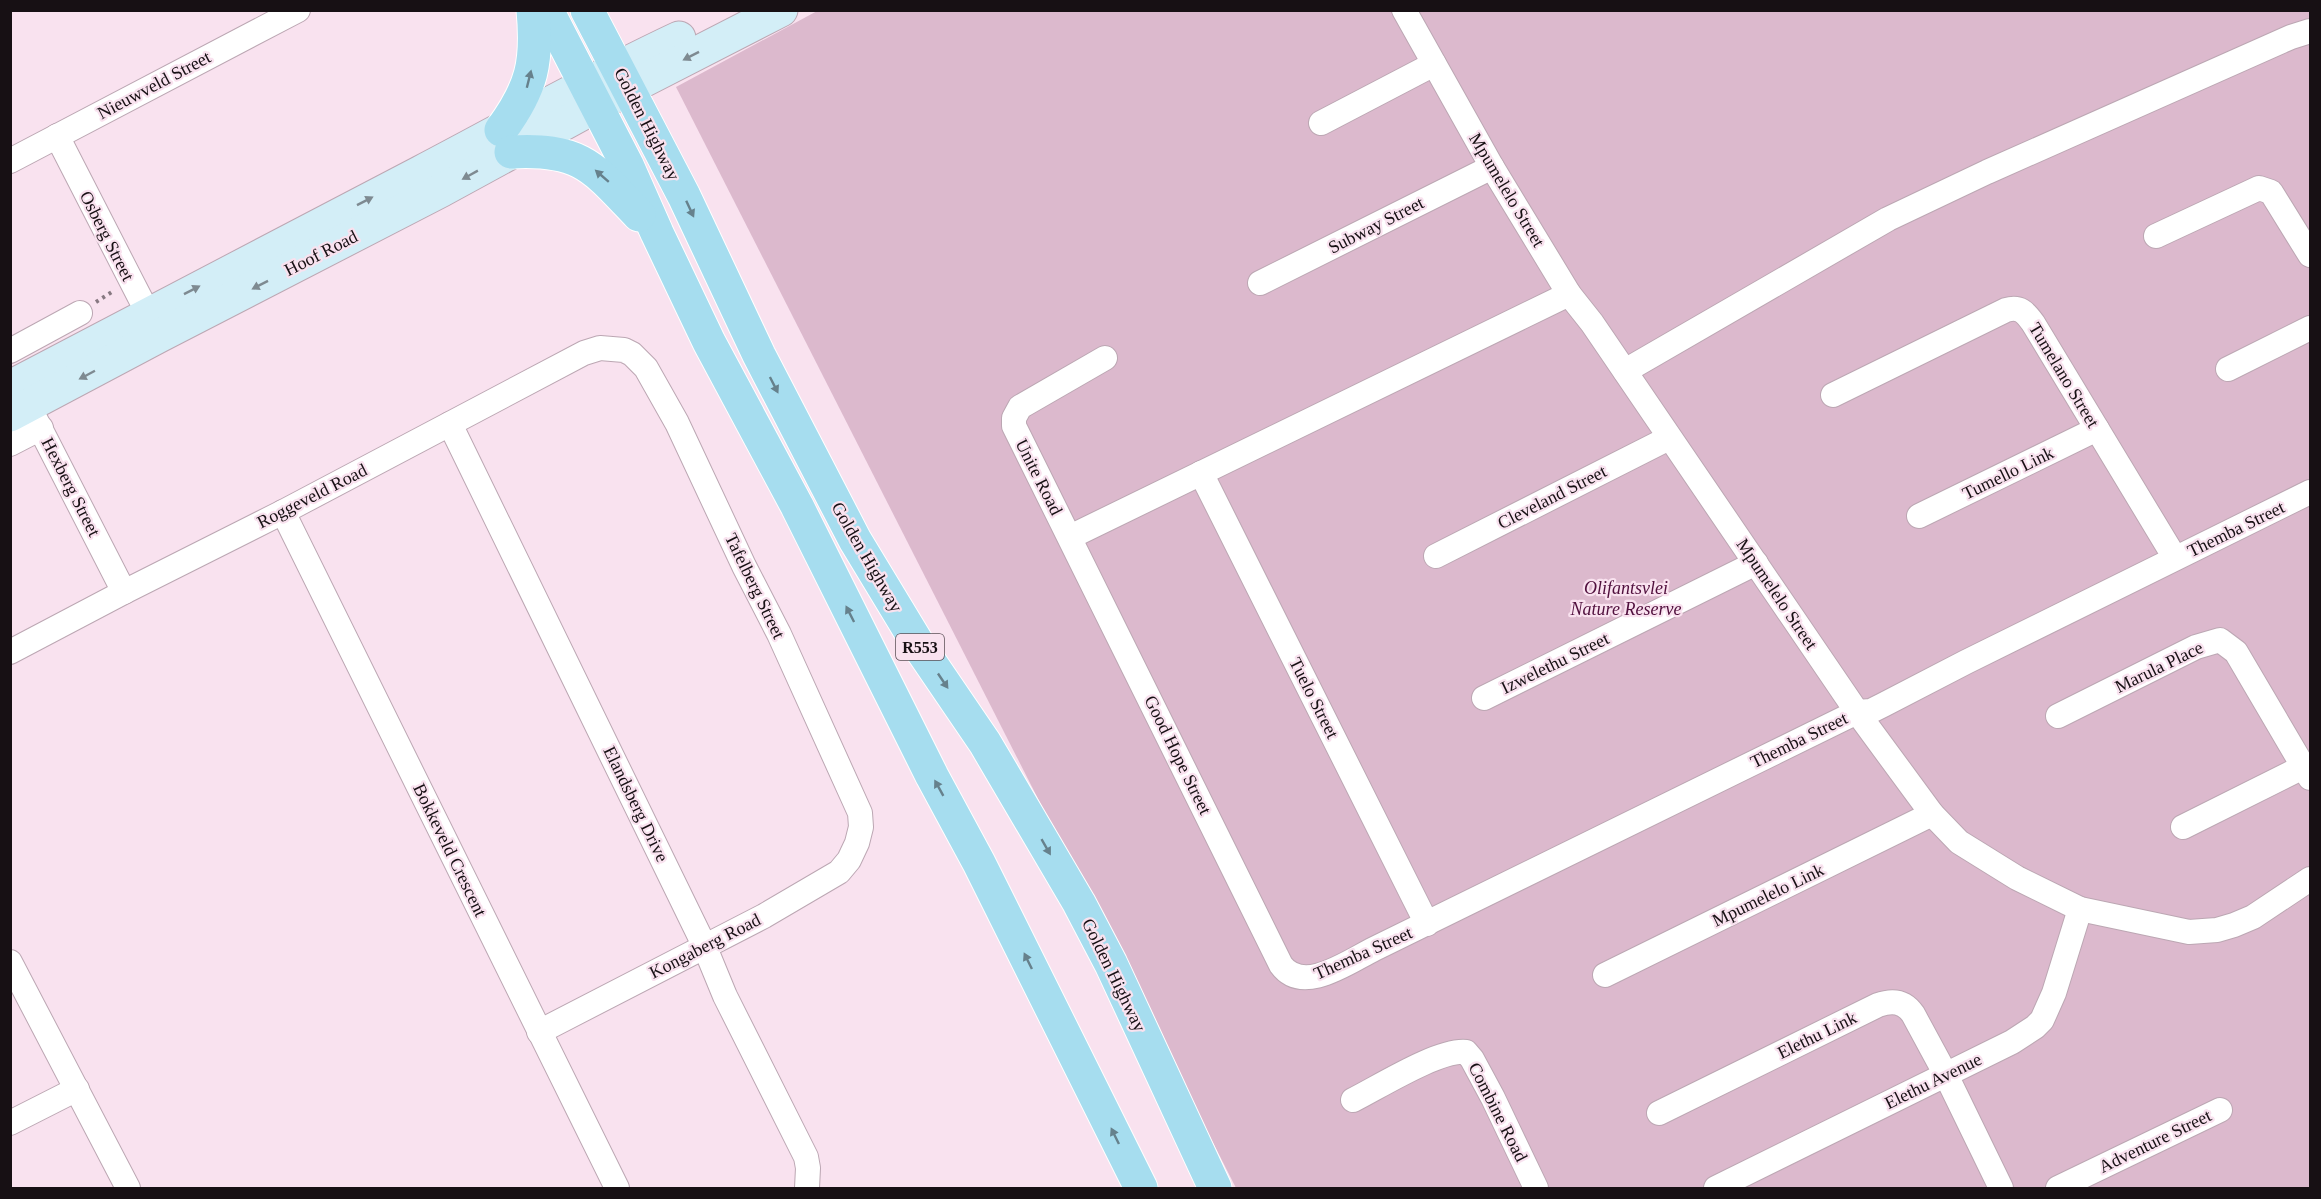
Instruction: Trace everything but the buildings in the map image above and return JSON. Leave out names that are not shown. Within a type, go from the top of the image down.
[{"type":"main road","points":[[533,10],[535,35],[530,77],[506,141],[534,150],[574,158],[597,171],[657,233]]},
{"type":"main road","name":"Golden Highway","points":[[547,10],[627,165],[709,342],[979,863],[1140,1188]]},
{"type":"main road","name":"Golden Highway","points":[[587,10],[684,196],[759,355],[855,540],[921,649],[985,743],[1078,903],[1110,964],[1215,1188]]},
{"type":"main road","points":[[623,78],[737,10]]},
{"type":"main road","points":[[623,78],[781,10]]},
{"type":"main road","name":"Hoof Road","points":[[22,404],[153,325],[432,196],[506,141],[623,78]]},
{"type":"street","name":"Nieuwveld Street","points":[[10,160],[57,136],[257,20],[298,10]]},
{"type":"street","name":"Mpumelelo Street","points":[[1404,10],[1492,167],[1569,294],[1625,371],[1857,712],[1932,814],[1959,842],[2017,878],[2079,909],[2189,932],[2201,932],[2234,925],[2253,917],[2310,879]]},
{"type":"street","points":[[1625,371],[1888,219],[1987,172],[2310,31]]},
{"type":"street","points":[[1320,123],[1434,64]]},
{"type":"street","name":"Osberg Street","points":[[57,136],[153,325]]},
{"type":"street","name":"Subway Street","points":[[1260,283],[1492,167]]},
{"type":"street","points":[[2156,236],[2259,188],[2271,192],[2310,255]]},
{"type":"street","points":[[1071,537],[1569,294]]},
{"type":"street","name":"Tumelano Street","points":[[1833,395],[2006,310],[2016,309],[2025,312],[2175,558]]},
{"type":"street","points":[[10,351],[80,313]]},
{"type":"street","points":[[2228,369],[2310,328]]},
{"type":"street","name":"Roggeveld Road","points":[[10,652],[283,512],[584,353],[600,348],[615,348]]},
{"type":"street","name":"Tafelberg Street","points":[[615,348],[632,354],[646,368],[677,423],[744,566],[779,634],[860,813],[861,826],[857,843]]},
{"type":"street","name":"Unite Road","points":[[1071,537],[1015,428],[1014,418],[1020,407],[1105,358]]},
{"type":"street","points":[[10,444],[22,404]]},
{"type":"street","name":"Hexberg Street","points":[[22,404],[124,592]]},
{"type":"street","name":"Elandsberg Drive","points":[[450,424],[704,945],[725,996],[806,1157],[807,1188]]},
{"type":"street","name":"Tumello Link","points":[[1919,516],[2097,429]]},
{"type":"street","name":"Cleveland Street","points":[[1436,556],[1669,438]]},
{"type":"street","name":"Tuelo Street","points":[[1201,473],[1427,924]]},
{"type":"street","name":"Themba Street","points":[[1287,972],[1302,979],[1315,977],[1857,712],[1871,711],[2310,492]]},
{"type":"street","name":"Bokkeveld Crescent","points":[[283,512],[617,1188]]},
{"type":"street","name":"Good Hope Street","points":[[1071,537],[1287,972]]},
{"type":"street","name":"Izwelethu Street","points":[[1484,699],[1756,563]]},
{"type":"street","name":"Marula Place","points":[[2058,716],[2196,647],[2220,640],[2236,652],[2307,773],[2183,826]]},
{"type":"street","name":"Mpumelelo Link","points":[[1605,975],[1932,814]]},
{"type":"street","name":"Kongaberg Road","points":[[539,1032],[764,916],[838,872],[849,860],[857,843]]},
{"type":"street","name":"Elethu Avenue","points":[[1716,1188],[2012,1042],[2035,1027],[2042,1020],[2054,993],[2079,909]]},
{"type":"street","points":[[10,962],[128,1188]]},
{"type":"street","name":"Elethu Link","points":[[1659,1113],[1885,1002],[1900,1004],[1908,1008],[1946,1075],[2001,1188]]},
{"type":"street","name":"Combine Road","points":[[1353,1100],[1438,1057],[1452,1052],[1466,1052],[1483,1078],[1532,1187]]},
{"type":"street","points":[[10,1123],[77,1089]]},
{"type":"street","name":"Adventure Street","points":[[2058,1188],[2220,1110]]},
{"type":"path","points":[[80,313],[130,282]]},
{"type":"green space","name":"Olifantsvlei Nature Reserve","points":[[819,10],[2310,11],[2310,1188],[1236,1188],[676,87]]}]
